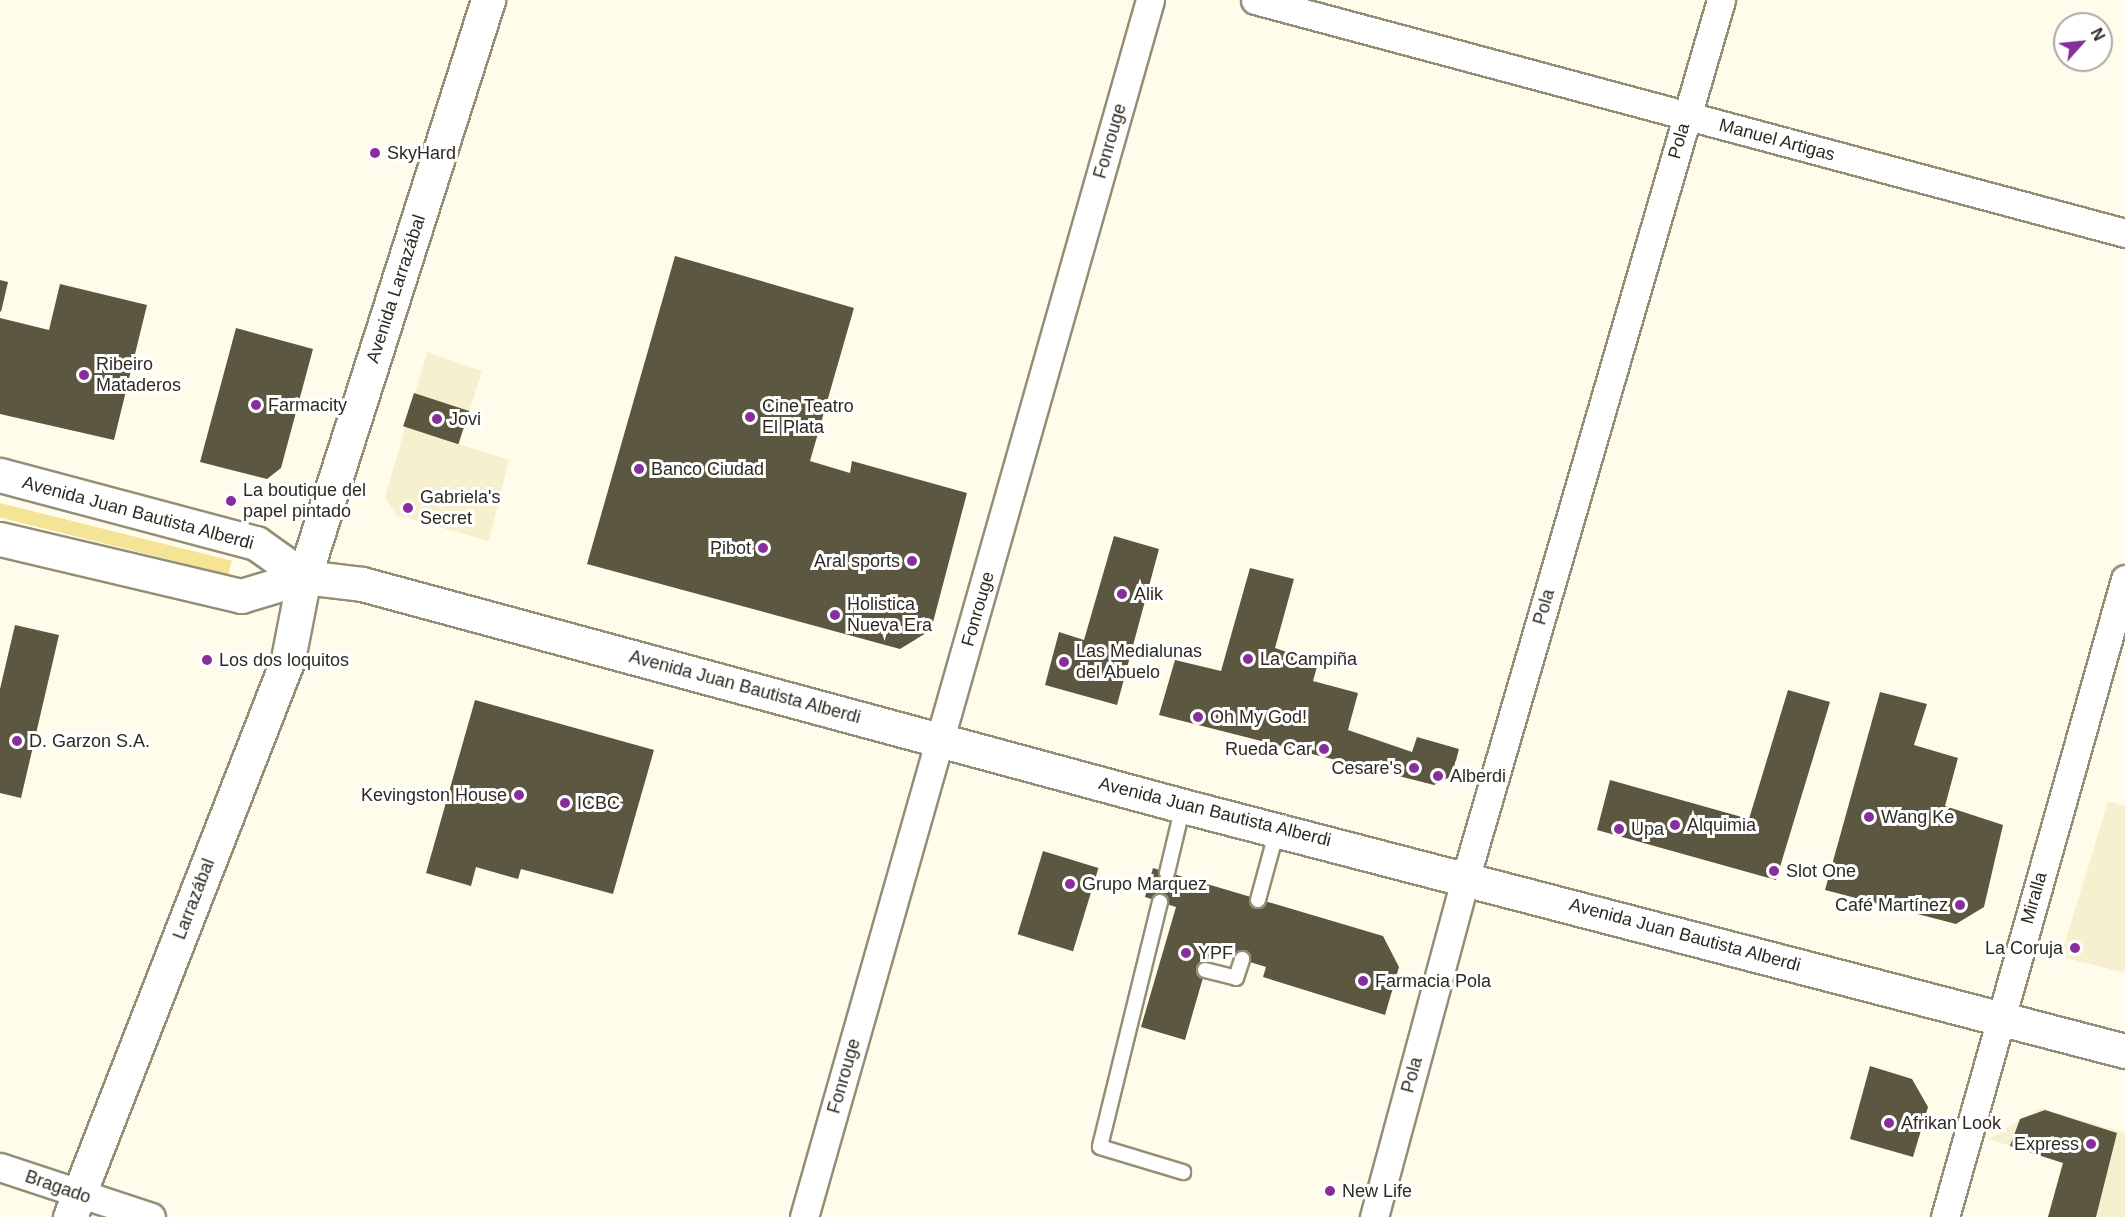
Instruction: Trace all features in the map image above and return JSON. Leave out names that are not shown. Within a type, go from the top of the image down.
[{"type":"main road","name":"Avenida Larrazábal","points":[[304,577],[488,0]]},
{"type":"main road","name":"Avenida Juan Bautista Alberdi","points":[[0,476],[256,543],[304,577]]},
{"type":"main road","name":"Avenida Juan Bautista Alberdi","points":[[0,539],[240,596],[304,577],[362,584],[1183,806],[1466,876],[2001,1016],[2125,1051]]},
{"type":"main road","name":"Larrazábal","points":[[74,1205],[288,659],[304,577]]},
{"type":"street","name":"Fonrouge","points":[[804,1217],[1150,0]]},
{"type":"street","name":"Manuel Artigas","points":[[1255,0],[2125,233]]},
{"type":"street","name":"Pola","points":[[1374,1217],[1466,876],[1721,0]]},
{"type":"street","name":"Miralla","points":[[1945,1217],[2125,579]]},
{"type":"street","name":"Bragado","points":[[0,1167],[74,1205],[151,1217]]},
{"type":"lane","points":[[1167,873],[1183,806]]},
{"type":"lane","points":[[1258,900],[1277,829]]},
{"type":"lane","points":[[1160,902],[1100,1147],[1183,1172]]},
{"type":"lane","points":[[1147,954],[1161,957]]},
{"type":"lane","points":[[1205,970],[1236,978],[1242,959]]},
{"type":"shaded area","points":[[427,352],[482,371],[459,444],[509,460],[489,541],[396,515],[385,497]]},
{"type":"shaded area","points":[[0,503],[232,561],[229,574],[0,517]]},
{"type":"shaded area","points":[[2108,801],[2125,806],[2125,973],[2066,958],[2064,946]]},
{"type":"shaded area","points":[[2040,1108],[2125,1133],[2125,1217],[2048,1217],[2062,1163],[1989,1139]]},
{"type":"building","points":[[675,256],[854,308],[810,461],[850,473],[852,461],[967,493],[931,630],[900,649],[587,564]]},
{"type":"building","points":[[0,280],[8,282],[1,312],[0,311]]},
{"type":"building","name":"Ribeiro Mataderos","points":[[60,284],[147,305],[114,440],[0,414],[0,318],[49,330]]},
{"type":"building","name":"Farmacity","points":[[236,328],[313,349],[281,468],[267,479],[200,462]]},
{"type":"building","name":"Jovi","points":[[414,393],[469,411],[458,444],[403,426]]},
{"type":"building","name":"Alik","points":[[1114,536],[1159,549],[1117,705],[1045,685],[1059,632],[1084,640]]},
{"type":"building","points":[[1250,568],[1294,579],[1275,648],[1318,663],[1313,681],[1358,693],[1348,730],[1412,752],[1417,737],[1459,749],[1452,776],[1434,785],[1159,715],[1175,660],[1221,671]]},
{"type":"building","name":"D. Garzon S.A.","points":[[15,625],[59,635],[21,798],[0,793],[0,689]]},
{"type":"building","points":[[1788,690],[1830,702],[1776,880],[1597,830],[1610,780],[1749,819]]},
{"type":"building","points":[[1880,692],[1927,704],[1914,745],[1958,758],[1945,806],[2003,825],[1984,907],[1956,924],[1825,890]]},
{"type":"building","points":[[475,700],[654,750],[613,894],[521,869],[518,879],[476,867],[471,886],[426,873]]},
{"type":"building","points":[[1043,851],[1098,868],[1073,951],[1018,934]]},
{"type":"building","points":[[1153,868],[1383,936],[1399,967],[1385,1015],[1263,977],[1266,967],[1211,950],[1185,1040],[1141,1027],[1176,907],[1145,897]]},
{"type":"building","name":"Afrikan Look","points":[[1870,1066],[1912,1079],[1928,1107],[1913,1157],[1850,1139]]},
{"type":"building","points":[[2045,1110],[2117,1133],[2096,1217],[2048,1217],[2063,1163],[2010,1146],[2020,1119]]},
{"type":"place","name":"SkyHard","points":[[375,153]]},
{"type":"place","name":"Ribeiro Mataderos","points":[[84,375]]},
{"type":"place","name":"Farmacity","points":[[256,405]]},
{"type":"place","name":"Cine Teatro El Plata","points":[[750,417]]},
{"type":"place","name":"Jovi","points":[[437,419]]},
{"type":"place","name":"Banco Ciudad","points":[[639,469]]},
{"type":"place","name":"La boutique del papel pintado","points":[[231,501]]},
{"type":"place","name":"Gabriela's Secret","points":[[408,508]]},
{"type":"place","name":"Pibot","points":[[763,548]]},
{"type":"place","name":"Aral sports","points":[[912,561]]},
{"type":"place","name":"Alik","points":[[1122,594]]},
{"type":"place","name":"Holistica Nueva Era","points":[[835,615]]},
{"type":"place","name":"La Campiña","points":[[1248,659]]},
{"type":"place","name":"Los dos loquitos","points":[[207,660]]},
{"type":"place","name":"Las Medialunas del Abuelo","points":[[1064,662]]},
{"type":"place","name":"Oh My God!","points":[[1198,717]]},
{"type":"place","name":"D. Garzon S.A.","points":[[17,741]]},
{"type":"place","name":"Rueda Car","points":[[1324,749]]},
{"type":"place","name":"Cesare's","points":[[1414,768]]},
{"type":"place","name":"Alberdi","points":[[1438,776]]},
{"type":"place","name":"Kevingston House","points":[[519,795]]},
{"type":"place","name":"ICBC","points":[[565,803]]},
{"type":"place","name":"Wang Ke","points":[[1869,817]]},
{"type":"place","name":"Alquimia","points":[[1675,825]]},
{"type":"place","name":"Upa","points":[[1619,829]]},
{"type":"place","name":"Slot One","points":[[1774,871]]},
{"type":"place","name":"Grupo Marquez","points":[[1070,884]]},
{"type":"place","name":"Café Martínez","points":[[1960,905]]},
{"type":"place","name":"La Coruja","points":[[2075,948]]},
{"type":"place","name":"YPF","points":[[1186,953]]},
{"type":"place","name":"Farmacia Pola","points":[[1363,981]]},
{"type":"place","name":"Afrikan Look","points":[[1889,1123]]},
{"type":"place","name":"Express","points":[[2091,1144]]},
{"type":"place","name":"New Life","points":[[1330,1191]]}]
